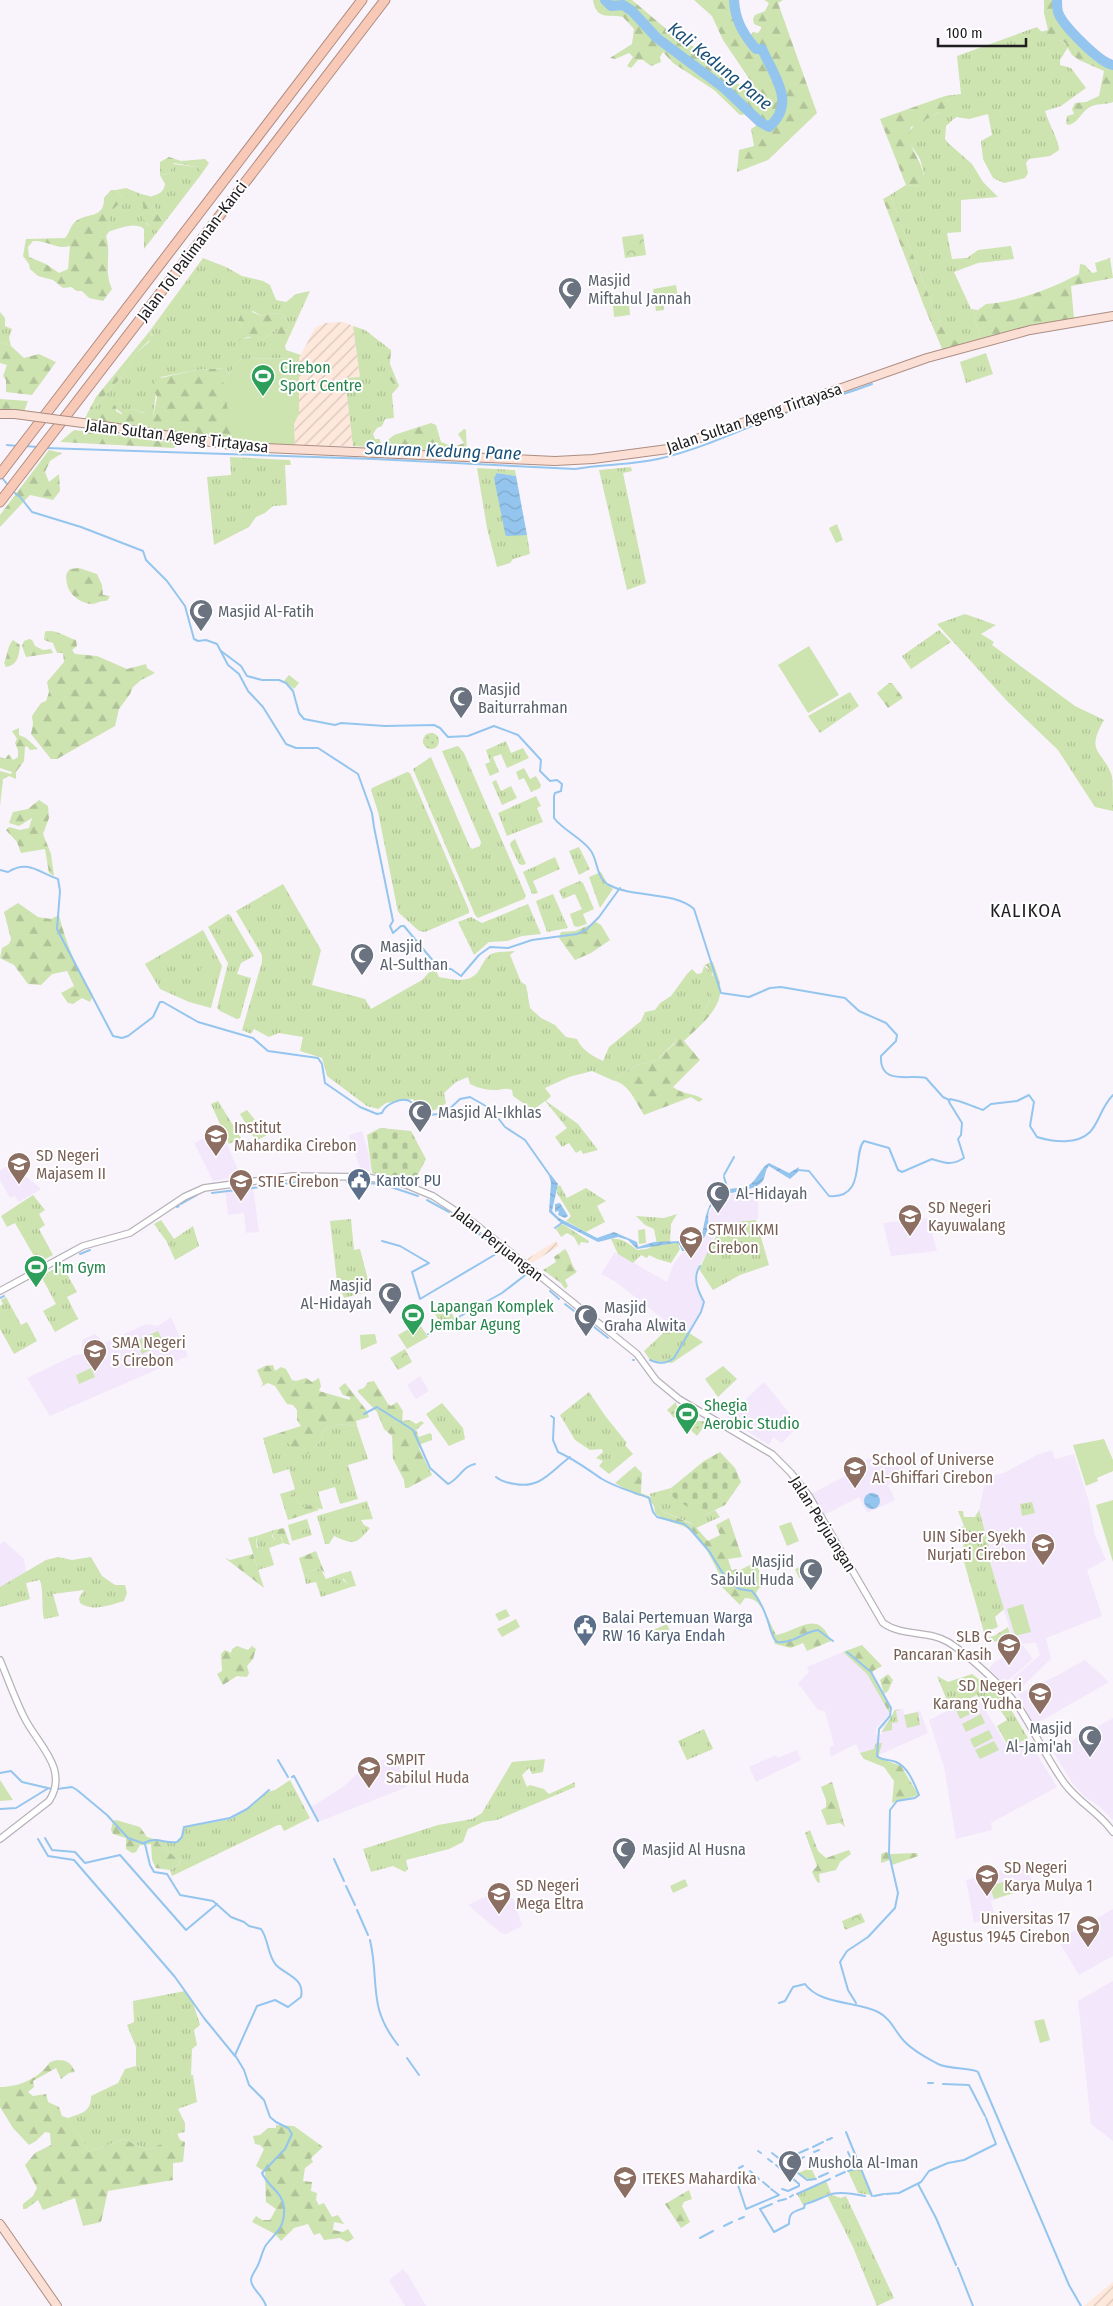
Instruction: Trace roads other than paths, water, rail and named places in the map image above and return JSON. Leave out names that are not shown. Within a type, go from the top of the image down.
[{"type":"highway","name":"Jalan Tol Palimanan–Kanci","points":[[0,474],[362,0]]},
{"type":"highway","name":"Jalan Tol Palimanan–Kanci","points":[[0,502],[385,0]]},
{"type":"main road","name":"Jalan Sultan Ageng Tirtayasa","points":[[0,414],[15,414],[90,424],[245,447],[555,461],[593,459],[670,449],[927,358],[1030,330],[1113,316]]},
{"type":"main road","points":[[0,2224],[57,2306]]},
{"type":"street","name":"Jalan Perjuangan","points":[[0,1291],[83,1246],[130,1233],[184,1197],[204,1188],[290,1177],[366,1176],[396,1182],[433,1196],[486,1232],[637,1354],[656,1380],[680,1399],[759,1445],[781,1463],[809,1496],[883,1623],[895,1630],[936,1637],[949,1642],[1005,1691],[1020,1709],[1065,1784],[1105,1821],[1113,1832]]},
{"type":"street","points":[[0,1660],[26,1720],[43,1744],[54,1766],[56,1775],[51,1798],[43,1807],[0,1838]]},
{"type":"water","points":[[497,473],[516,476],[527,535],[506,536],[494,478]]},
{"type":"water","points":[[769,1163],[789,1173],[799,1167],[798,1172],[790,1179],[769,1166],[763,1181],[755,1187],[727,1194],[714,1201],[708,1215],[708,1227],[705,1236],[699,1244],[687,1251],[682,1251],[679,1244],[675,1243],[637,1249],[628,1240],[618,1237],[598,1242],[561,1223],[549,1212],[551,1182],[549,1176],[551,1175],[558,1184],[552,1211],[559,1218],[597,1238],[614,1232],[637,1242],[638,1247],[654,1242],[681,1241],[683,1248],[688,1248],[701,1239],[708,1209],[716,1197],[730,1189],[747,1187]]},
{"type":"water","points":[[560,1203],[568,1216],[565,1218],[558,1215],[559,1211],[555,1212],[555,1204]]},
{"type":"water","points":[[872,1493],[878,1495],[880,1501],[878,1507],[872,1509],[866,1507],[864,1501],[866,1495]]},
{"type":"waterway","name":"Kali Kedung Pane","points":[[605,0],[611,6],[623,5],[632,11],[657,38],[724,88],[760,122],[769,127],[777,118],[781,108],[781,89],[762,49],[756,49],[740,26],[734,0]]},
{"type":"waterway","name":"Kali Kedung Pane","points":[[1057,0],[1058,12],[1066,25],[1099,58],[1113,65]]},
{"type":"waterway","name":"Saluran Kedung Pane","points":[[45,448],[374,459],[575,469],[638,462],[673,455],[702,446],[786,413],[872,384]]},
{"type":"waterway","name":"Saluran Kedung Pane","points":[[7,445],[18,446]]},
{"type":"waterway","name":"Saluran Kedung Pane","points":[[25,446],[38,447]]},
{"type":"waterway","points":[[3,479],[7,484]]},
{"type":"waterway","points":[[15,493],[32,512],[81,527],[143,551],[146,560],[167,581],[185,606],[194,639],[198,641],[206,640],[217,644],[228,665],[239,674],[248,691],[263,707],[286,744],[296,748],[318,748],[358,774],[372,813],[393,921],[390,926],[393,933],[401,926],[404,926],[439,968],[451,969],[461,976],[479,955],[490,947],[508,948],[532,940],[577,934],[586,930],[599,917],[620,888]]},
{"type":"waterway","points":[[221,651],[241,666],[247,676],[262,680],[279,680],[286,683],[293,691],[299,713],[304,719],[335,725],[341,723],[385,726],[434,725],[440,728],[448,737],[468,736],[494,726],[518,735],[541,760],[540,771],[550,781],[557,780],[562,784],[561,791],[555,793],[554,796],[554,818],[591,851],[599,874],[605,882],[630,892],[676,899],[694,909],[721,993],[749,997],[770,988],[781,987],[845,998],[859,1011],[886,1023],[897,1035],[896,1041],[881,1056],[885,1072],[897,1077],[926,1078],[943,1097],[949,1100]]},
{"type":"waterway","points":[[0,870],[8,872],[15,868],[28,867],[58,879],[60,891],[57,929],[113,1036],[122,1038],[128,1036],[153,1017],[160,1002],[163,1002],[198,1022],[253,1038],[268,1051],[318,1058],[322,1064],[325,1083],[360,1107],[377,1114],[382,1113],[390,1104],[399,1100],[408,1100],[419,1113],[430,1115],[445,1113],[460,1099],[470,1097],[491,1109],[505,1127],[525,1140],[551,1177]]},
{"type":"waterway","points":[[798,1170],[809,1171],[829,1196],[841,1195],[849,1190],[854,1183],[861,1147],[864,1141],[889,1148],[898,1170],[902,1172],[932,1159],[948,1163],[959,1161],[964,1158],[958,1139],[961,1135],[962,1123],[949,1102],[950,1099],[983,1110],[991,1104],[1017,1101],[1029,1095],[1034,1102],[1030,1126],[1037,1137],[1057,1141],[1072,1141],[1090,1132],[1113,1095]]},
{"type":"waterway","points":[[724,1175],[734,1157]]},
{"type":"waterway","points":[[724,1177],[728,1191]]},
{"type":"waterway","points":[[212,1193],[299,1182],[320,1182]]},
{"type":"waterway","points":[[347,1182],[382,1184],[418,1196]]},
{"type":"waterway","points":[[181,1204],[197,1195]]},
{"type":"waterway","points":[[427,1200],[449,1212]]},
{"type":"waterway","points":[[456,1217],[494,1245]]},
{"type":"waterway","points":[[555,1228],[563,1222]]},
{"type":"waterway","points":[[382,1241],[400,1246],[429,1263],[412,1272],[420,1299],[496,1254]]},
{"type":"waterway","points":[[80,1254],[90,1250]]},
{"type":"waterway","points":[[501,1251],[517,1264]]},
{"type":"waterway","points":[[650,1360],[663,1363],[674,1358],[701,1312],[704,1302],[696,1279],[700,1266]]},
{"type":"waterway","points":[[41,1275],[46,1273]]},
{"type":"waterway","points":[[428,1334],[502,1293],[528,1273]]},
{"type":"waterway","points":[[550,1291],[559,1299]]},
{"type":"waterway","points":[[0,1298],[4,1296]]},
{"type":"waterway","points":[[565,1304],[574,1311]]},
{"type":"waterway","points":[[588,1322],[608,1338]]},
{"type":"waterway","points":[[364,1414],[377,1407],[413,1430],[430,1468],[448,1484],[467,1467],[475,1464]]},
{"type":"waterway","points":[[551,1416],[554,1418],[553,1440],[558,1452],[602,1479],[649,1498],[653,1512],[657,1517],[684,1524],[689,1528],[709,1551],[731,1583],[739,1589],[752,1591],[762,1606],[771,1633],[777,1642],[793,1640],[818,1630],[833,1641]]},
{"type":"waterway","points":[[496,1477],[510,1483],[532,1484],[545,1478],[570,1457]]},
{"type":"waterway","points":[[847,1652],[871,1672],[891,1708],[890,1716],[879,1729],[877,1756],[881,1759],[900,1764],[910,1776],[919,1795],[915,1798],[897,1801],[890,1810],[889,1854],[898,1893],[895,1908],[868,1937],[847,1951],[840,1962],[848,1990],[856,2003]]},
{"type":"waterway","points":[[278,1760],[288,1777]]},
{"type":"waterway","points":[[0,1773],[11,1771],[22,1782],[52,1789]]},
{"type":"waterway","points":[[292,1777],[294,1776],[318,1821]]},
{"type":"waterway","points":[[57,1789],[72,1787],[77,1790],[107,1815],[128,1838],[145,1844],[150,1865],[154,1872],[167,1874],[180,1895],[213,1901],[231,1917],[249,1926],[261,1929],[273,1961],[300,1985],[301,1997],[288,2007],[275,2000],[257,2006],[235,2055],[244,2070],[249,2085],[264,2100],[270,2117],[288,2128],[292,2134],[285,2149],[262,2173],[281,2198],[284,2208],[281,2225],[266,2245],[251,2278],[253,2286],[266,2306]]},
{"type":"waterway","points":[[0,1809],[16,1808],[47,1789]]},
{"type":"waterway","points":[[144,1843],[153,1840],[177,1842],[182,1837],[184,1827],[230,1818],[247,1809],[269,1790]]},
{"type":"waterway","points":[[45,1838],[52,1850],[75,1852],[85,1863],[120,1855],[186,1930],[217,1904]]},
{"type":"waterway","points":[[38,1839],[48,1856],[74,1860],[175,1977],[204,2018],[235,2056]]},
{"type":"waterway","points":[[334,1859],[344,1881]]},
{"type":"waterway","points":[[346,1886],[355,1905]]},
{"type":"waterway","points":[[357,1910],[368,1935]]},
{"type":"waterway","points":[[370,1940],[378,2006],[388,2031],[398,2045]]},
{"type":"waterway","points":[[779,2003],[785,2001],[793,1987],[805,1984],[820,1996],[869,2008],[883,2015],[902,2039],[921,2055],[938,2064],[971,2069],[978,2072],[1069,2285],[1081,2306]]},
{"type":"waterway","points":[[407,2058],[419,2075]]},
{"type":"waterway","points":[[928,2083],[933,2083]]},
{"type":"waterway","points":[[943,2084],[969,2085],[985,2116]]},
{"type":"waterway","points":[[886,2194],[899,2193],[921,2182],[929,2171],[948,2163],[964,2160],[996,2144],[986,2118]]},
{"type":"waterway","points":[[846,2132],[872,2196]]},
{"type":"waterway","points":[[827,2140],[832,2138]]},
{"type":"waterway","points":[[813,2147],[823,2142]]},
{"type":"waterway","points":[[799,2153],[808,2149]]},
{"type":"waterway","points":[[814,2152],[819,2150]]},
{"type":"waterway","points":[[847,2165],[852,2161],[848,2152]]},
{"type":"waterway","points":[[772,2153],[781,2160]]},
{"type":"waterway","points":[[787,2158],[793,2155]]},
{"type":"waterway","points":[[795,2161],[804,2157]]},
{"type":"waterway","points":[[768,2159],[772,2162]]},
{"type":"waterway","points":[[792,2162],[789,2165],[790,2167],[807,2180],[816,2179]]},
{"type":"waterway","points":[[776,2165],[783,2171]]},
{"type":"waterway","points":[[739,2168],[743,2166]]},
{"type":"waterway","points":[[848,2171],[860,2168]]},
{"type":"waterway","points":[[750,2171],[759,2179]]},
{"type":"waterway","points":[[836,2176],[845,2172]]},
{"type":"waterway","points":[[819,2177],[828,2173]]},
{"type":"waterway","points":[[737,2178],[738,2174]]},
{"type":"waterway","points":[[782,2189],[788,2191],[799,2186],[791,2177]]},
{"type":"waterway","points":[[797,2194],[830,2179]]},
{"type":"waterway","points":[[737,2182],[746,2209],[779,2195],[771,2189]]},
{"type":"waterway","points":[[763,2182],[769,2187]]},
{"type":"waterway","points":[[918,2184],[936,2218],[956,2265]]},
{"type":"waterway","points":[[772,2204],[760,2209],[774,2232],[789,2224],[791,2215],[804,2208],[805,2204],[837,2193],[865,2196]]},
{"type":"waterway","points":[[874,2196],[884,2194]]},
{"type":"waterway","points":[[778,2201],[786,2199]]},
{"type":"waterway","points":[[739,2219],[744,2217]]},
{"type":"waterway","points":[[724,2226],[732,2222]]},
{"type":"waterway","points":[[700,2238],[713,2231]]},
{"type":"waterway","points":[[958,2268],[973,2306]]},
{"type":"place","name":"Masjid Miftahul Jannah","points":[[570,310]]},
{"type":"place","name":"Cirebon Sport Centre","points":[[263,397]]},
{"type":"place","name":"Masjid Al-Fatih","points":[[201,632]]},
{"type":"place","name":"Masjid Baiturrahman","points":[[461,719]]},
{"type":"place","name":"Masjid Al-Sulthan","points":[[362,976]]},
{"type":"place","name":"Masjid Al-Ikhlas","points":[[420,1133]]},
{"type":"place","name":"Institut Mahardika Cirebon","points":[[216,1157]]},
{"type":"place","name":"SD Negeri Majasem II","points":[[19,1185]]},
{"type":"place","name":"Kantor PU","points":[[359,1201]]},
{"type":"place","name":"STIE Cirebon","points":[[241,1202]]},
{"type":"place","name":"Al-Hidayah","points":[[718,1214]]},
{"type":"place","name":"SD Negeri Kayuwalang","points":[[910,1237]]},
{"type":"place","name":"STMIK IKMI Cirebon","points":[[691,1259]]},
{"type":"place","name":"I'm Gym","points":[[36,1288]]},
{"type":"place","name":"Masjid Al-Hidayah","points":[[390,1315]]},
{"type":"place","name":"Lapangan Komplek Jembar Agung","points":[[413,1336]]},
{"type":"place","name":"Masjid Graha Alwita","points":[[586,1337]]},
{"type":"place","name":"SMA Negeri 5 Cirebon","points":[[95,1372]]},
{"type":"place","name":"Shegia Aerobic Studio","points":[[687,1435]]},
{"type":"place","name":"School of Universe Al-Ghiffari Cirebon","points":[[855,1489]]},
{"type":"place","name":"UIN Siber Syekh Nurjati Cirebon","points":[[1043,1566]]},
{"type":"place","name":"Masjid Sabilul Huda","points":[[811,1591]]},
{"type":"place","name":"Balai Pertemuan Warga RW 16 Karya Endah","points":[[585,1647]]},
{"type":"place","name":"SLB C Pancaran Kasih","points":[[1009,1666]]},
{"type":"place","name":"SD Negeri Karang Yudha","points":[[1040,1715]]},
{"type":"place","name":"Masjid Al-Jami'ah","points":[[1090,1758]]},
{"type":"place","name":"SMPIT Sabilul Huda","points":[[369,1789]]},
{"type":"place","name":"Masjid Al Husna","points":[[624,1870]]},
{"type":"place","name":"SD Negeri Karya Mulya 1","points":[[987,1897]]},
{"type":"place","name":"SD Negeri Mega Eltra","points":[[499,1915]]},
{"type":"place","name":"Universitas 17 Agustus 1945 Cirebon","points":[[1088,1948]]},
{"type":"place","name":"Mushola Al-Iman","points":[[790,2183]]},
{"type":"place","name":"ITEKES Mahardika","points":[[625,2199]]},
{"type":"district","name":"KALIKOA","points":[[1026,910]]}]
